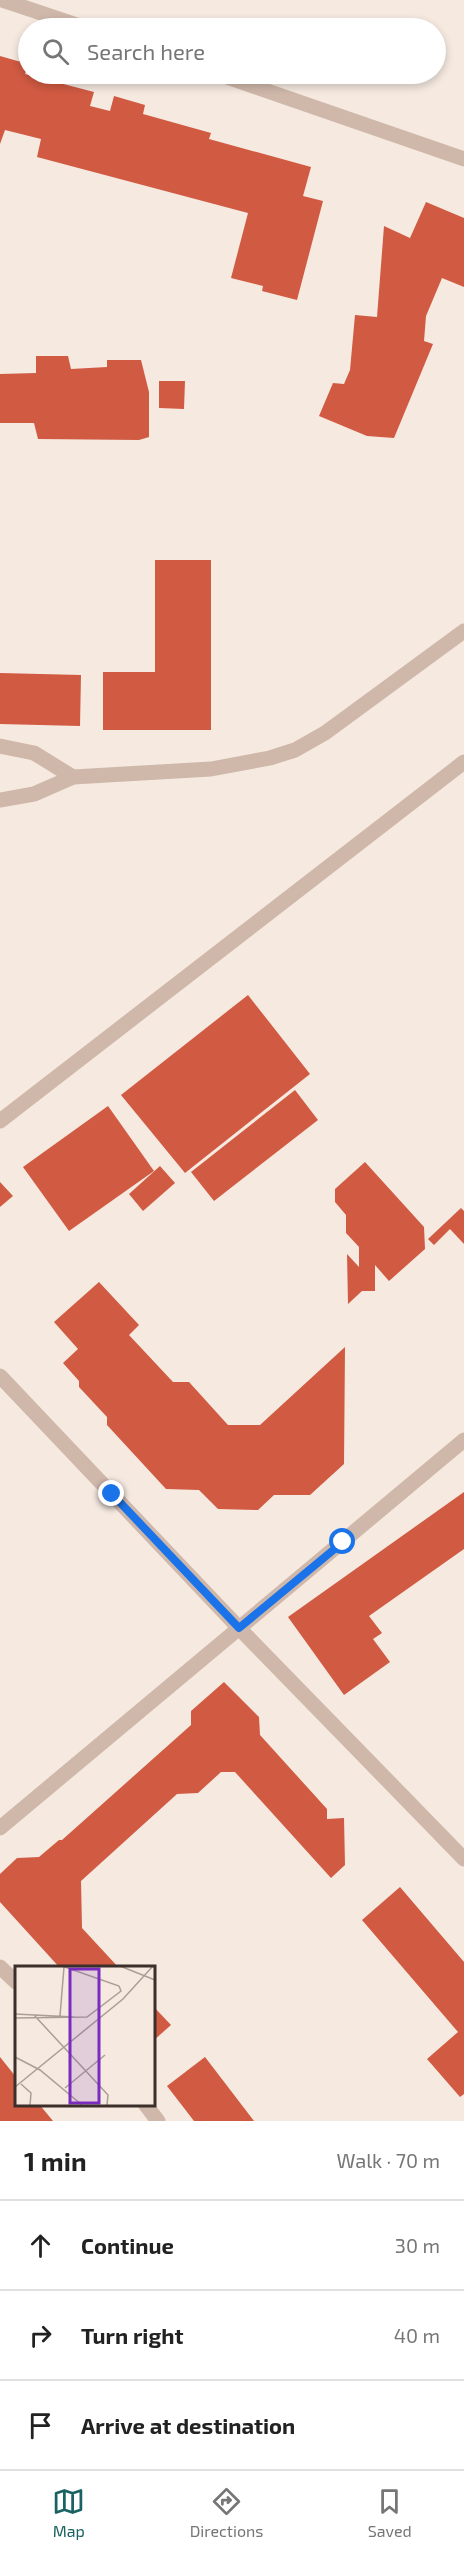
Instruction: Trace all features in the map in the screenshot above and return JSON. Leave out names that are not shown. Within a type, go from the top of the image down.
[{"type":"street","points":[[2,0],[56,18]]},
{"type":"street","points":[[247,84],[464,159]]},
{"type":"street","points":[[0,800],[34,794],[73,777],[211,769],[270,758],[296,750],[325,733],[464,631]]},
{"type":"street","points":[[0,746],[34,753],[73,777]]},
{"type":"street","points":[[0,1121],[464,762]]},
{"type":"street","points":[[0,1376],[239,1628],[464,1859]]},
{"type":"street","points":[[0,1828],[464,1440]]},
{"type":"street","points":[[0,1966],[15,1981]]},
{"type":"street","points":[[146,2106],[158,2121]]},
{"type":"building","points":[[0,56],[18,61],[18,84],[63,84],[94,92],[90,106],[110,111],[114,96],[145,105],[143,114],[211,133],[209,139],[311,167],[303,196],[323,201],[297,300],[262,291],[263,286],[231,278],[248,213],[37,157],[41,139],[5,130],[0,144]]},
{"type":"building","points":[[426,202],[464,218],[464,287],[442,278],[426,316],[424,341],[433,344],[394,438],[367,436],[319,416],[333,383],[344,384],[350,370],[355,315],[377,317],[384,226],[410,238]]},
{"type":"building","points":[[36,356],[68,356],[71,369],[107,367],[107,360],[141,360],[149,392],[149,437],[139,440],[38,439],[34,423],[0,423],[0,374],[36,373]]},
{"type":"building","points":[[159,381],[185,381],[184,409],[159,408]]},
{"type":"building","points":[[155,560],[211,560],[211,730],[103,730],[103,672],[155,672]]},
{"type":"building","points":[[0,673],[81,675],[80,726],[0,724]]},
{"type":"building","points":[[248,995],[310,1074],[185,1173],[121,1095]]},
{"type":"building","points":[[295,1090],[318,1120],[214,1201],[191,1172]]},
{"type":"building","points":[[108,1106],[154,1171],[69,1231],[23,1167]]},
{"type":"building","points":[[365,1162],[424,1227],[425,1249],[389,1281],[375,1265],[375,1291],[362,1291],[348,1304],[347,1254],[359,1267],[359,1247],[346,1233],[346,1215],[335,1202],[335,1189]]},
{"type":"building","points":[[160,1166],[175,1183],[143,1211],[129,1194]]},
{"type":"building","points":[[0,1182],[13,1196],[0,1207]]},
{"type":"building","points":[[461,1208],[464,1211],[464,1244],[450,1229],[434,1245],[428,1239]]},
{"type":"building","points":[[99,1282],[139,1325],[129,1335],[173,1382],[189,1382],[228,1425],[260,1425],[345,1347],[344,1464],[310,1495],[274,1495],[258,1510],[218,1509],[199,1490],[166,1489],[107,1425],[107,1417],[79,1387],[79,1381],[63,1363],[78,1349],[54,1322]]},
{"type":"building","points":[[464,1492],[464,1549],[369,1616],[382,1633],[373,1639],[390,1662],[344,1695],[288,1617]]},
{"type":"building","points":[[224,1682],[259,1717],[260,1735],[327,1809],[327,1819],[344,1818],[345,1865],[331,1878],[235,1772],[221,1772],[198,1793],[177,1794],[81,1881],[82,1928],[117,1966],[58,1966],[0,1902],[0,1874],[17,1858],[39,1857],[62,1840],[191,1725],[191,1711]]},
{"type":"building","points":[[400,1887],[464,1962],[464,2094],[460,2097],[427,2059],[458,2032],[362,1920]]},
{"type":"building","points":[[154,2007],[171,2025],[154,2040]]},
{"type":"building","points":[[0,2057],[15,2076],[15,2106],[41,2106],[53,2121],[0,2121]]},
{"type":"building","points":[[205,2057],[254,2121],[194,2121],[167,2086]]},
{"type":"route","points":[[112,1494],[239,1628],[343,1542]]}]
